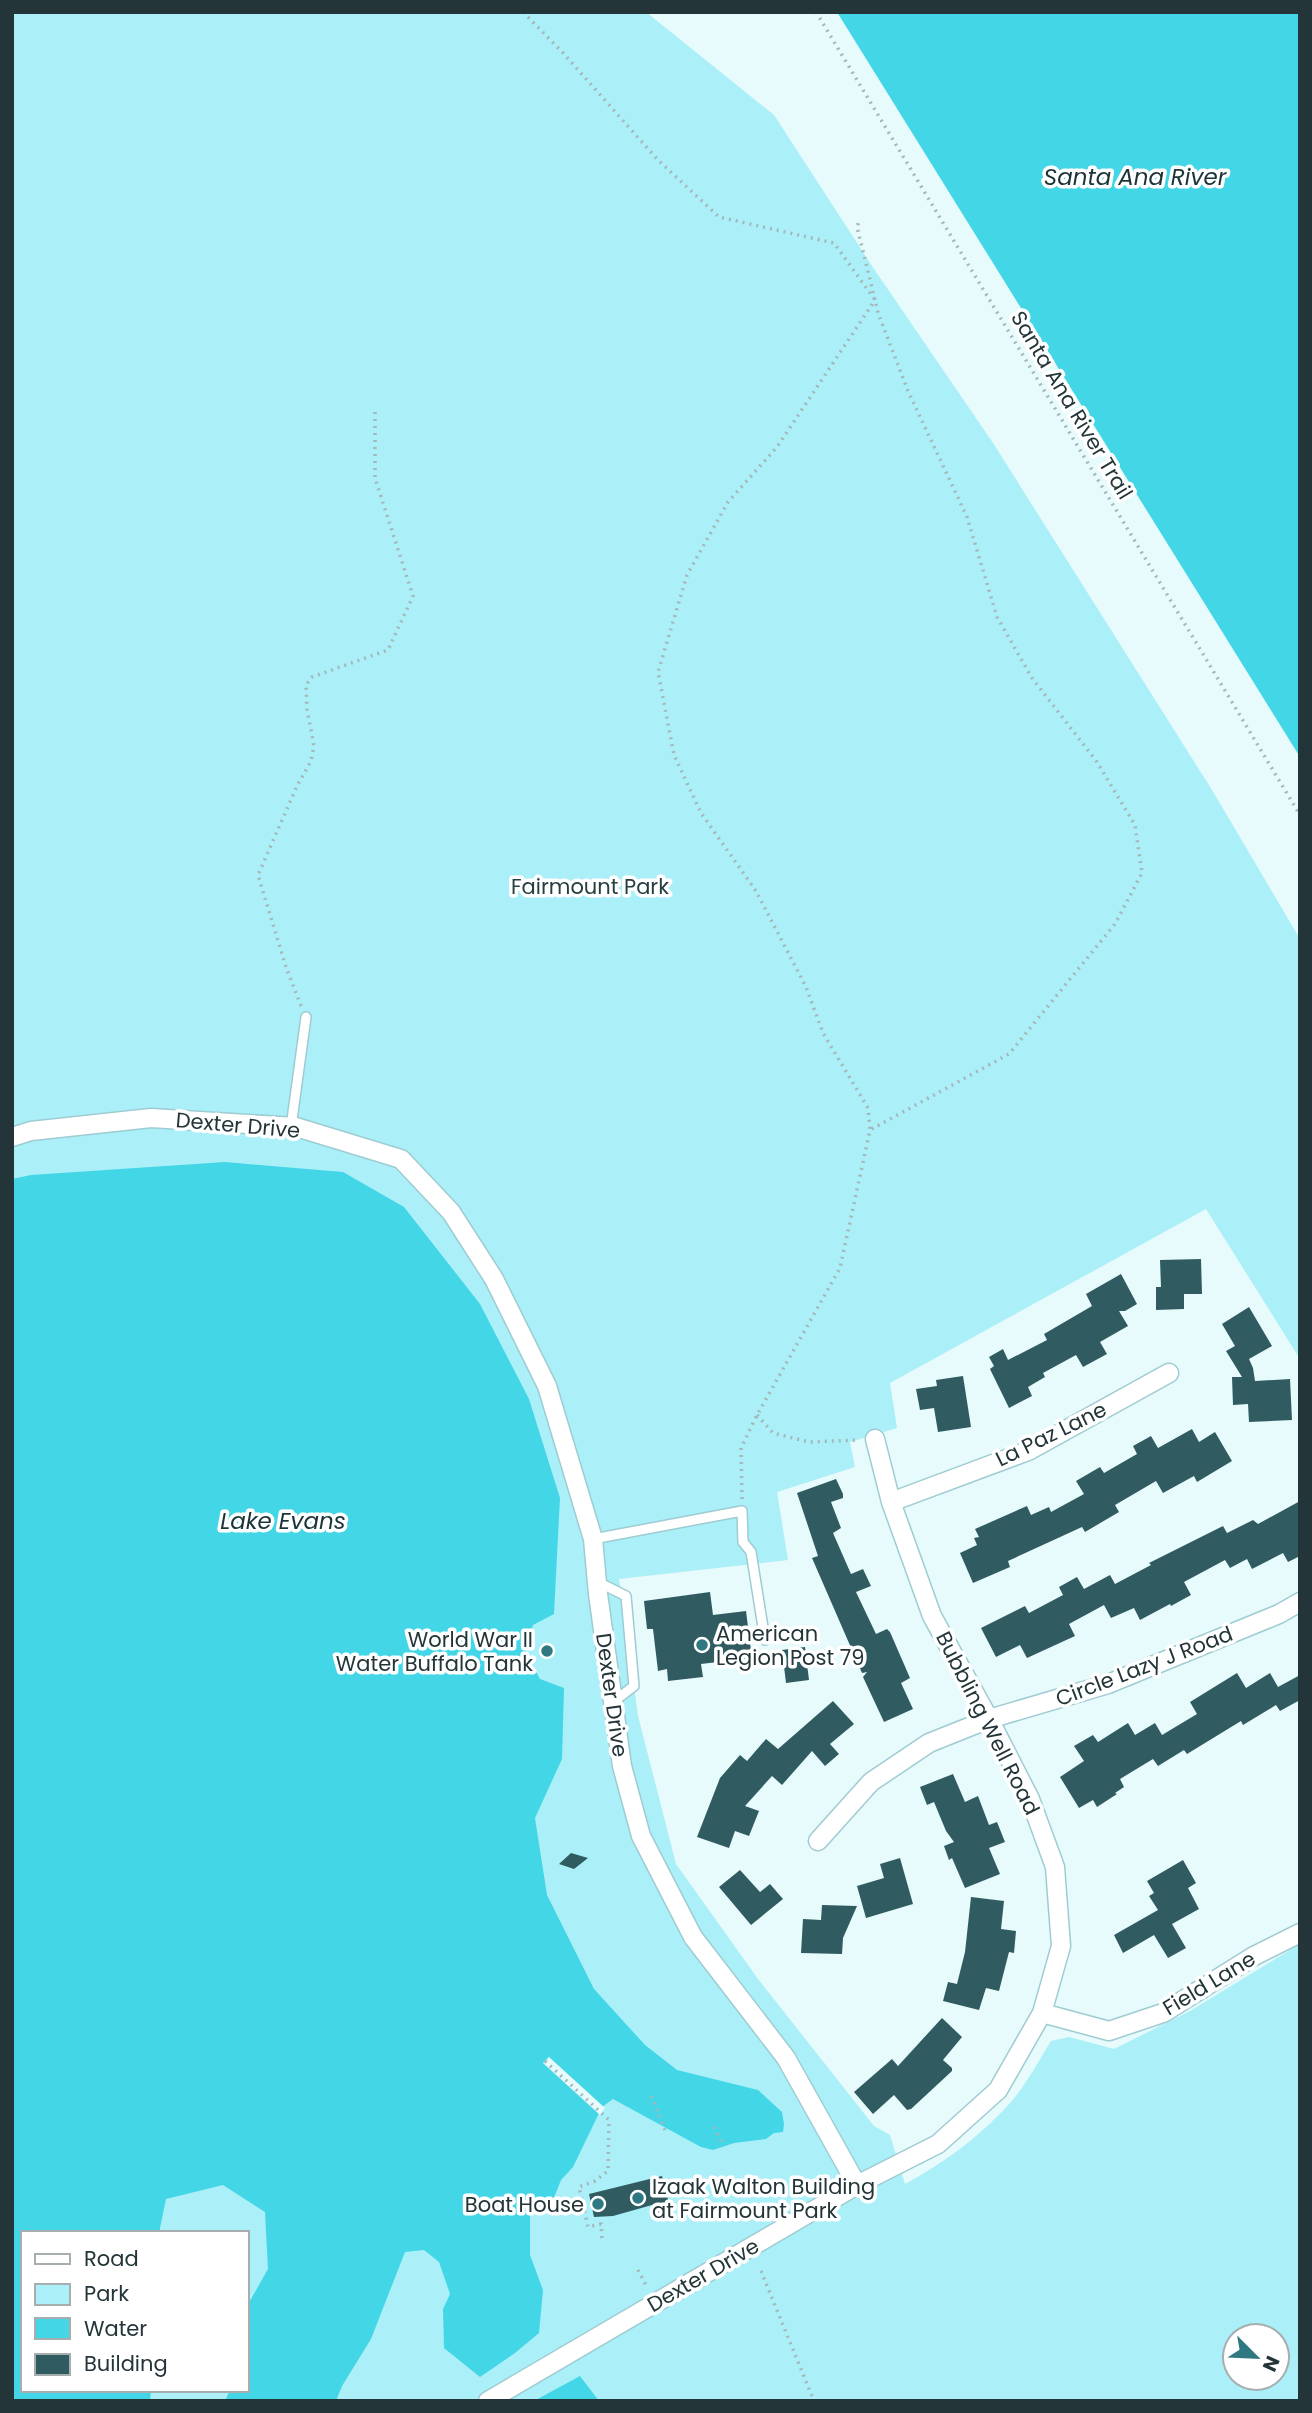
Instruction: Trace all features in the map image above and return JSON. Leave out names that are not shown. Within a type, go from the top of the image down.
[{"type":"street","name":"Dexter Drive","points":[[12,1136],[31,1131],[151,1118],[290,1127],[401,1159],[452,1212],[494,1279],[547,1386],[593,1539],[622,1766],[641,1836],[693,1937],[786,2058],[857,2185],[488,2401]]},
{"type":"street","name":"La Paz Lane","points":[[891,1502],[1028,1451],[1169,1373]]},
{"type":"street","name":"Bubbling Well Road","points":[[875,1439],[891,1502],[932,1616],[1030,1799],[1055,1867],[1060,1945],[1042,2013]]},
{"type":"street","name":"Circle Lazy J Road","points":[[818,1841],[871,1782],[929,1743],[989,1719],[1108,1684],[1279,1614],[1300,1602]]},
{"type":"street","name":"Field Lane","points":[[1042,2013],[1110,2031],[1163,2013],[1254,1956],[1300,1933]]},
{"type":"street","points":[[857,2185],[938,2144],[998,2090],[1042,2013]]},
{"type":"lane","points":[[290,1127],[306,1017]]},
{"type":"lane","points":[[593,1539],[742,1511],[743,1542],[751,1552],[765,1640]]},
{"type":"lane","points":[[597,1581],[626,1596],[634,1686],[613,1702]]},
{"type":"path","points":[[523,12],[658,160],[719,217],[834,243],[875,300]]},
{"type":"path","name":"Santa Ana River Trail","points":[[816,12],[1300,815]]},
{"type":"path","points":[[859,221],[857,227],[878,313],[908,391],[967,517],[997,617],[1032,678],[1097,762],[1135,825],[1142,873],[1115,924],[1009,1054],[870,1130]]},
{"type":"path","points":[[742,1511],[741,1448],[840,1268],[870,1130],[868,1108],[824,1033],[806,987],[762,903],[701,813],[674,755],[658,672],[687,575],[728,502],[777,447],[875,300]]},
{"type":"path","points":[[306,1017],[286,967],[258,875],[297,786],[311,761],[314,746],[307,709],[306,685],[312,677],[388,650],[413,596],[375,478],[375,409]]},
{"type":"path","points":[[757,1415],[773,1433],[808,1442],[875,1439]]},
{"type":"path","points":[[545,2061],[609,2120],[608,2171],[595,2181],[579,2187],[588,2227],[601,2224],[602,2240]]},
{"type":"path","points":[[651,2096],[666,2130]]},
{"type":"path","points":[[715,2127],[722,2144]]},
{"type":"path","points":[[638,2270],[648,2289]]},
{"type":"path","points":[[761,2271],[814,2401]]},
{"type":"green space","name":"Fairmount Park","points":[[12,12],[646,12],[774,115],[874,269],[993,443],[1212,790],[1300,939],[1300,1359],[1206,1209],[890,1383],[897,1428],[850,1442],[855,1467],[777,1492],[788,1560],[619,1579],[624,1612],[630,1615],[634,1634],[629,1650],[638,1716],[676,1864],[758,1979],[874,2126],[890,2135],[905,2184],[950,2156],[992,2122],[1021,2089],[1051,2041],[1069,2037],[1114,2049],[1190,2011],[1300,1944],[1300,2401],[12,2401]]},
{"type":"water","name":"Santa Ana River","points":[[837,12],[1300,12],[1300,757]]},
{"type":"water","name":"Lake Evans","points":[[225,1162],[343,1172],[404,1207],[480,1304],[529,1399],[560,1498],[554,1614],[533,1625],[526,1653],[540,1679],[564,1688],[562,1759],[535,1818],[547,1895],[594,1989],[645,2045],[677,2070],[758,2090],[782,2112],[784,2124],[783,2132],[774,2133],[766,2139],[734,2143],[713,2150],[701,2147],[613,2099],[602,2107],[573,2167],[561,2180],[553,2200],[530,2211],[530,2255],[543,2290],[539,2333],[480,2377],[444,2348],[443,2309],[450,2294],[439,2262],[424,2250],[405,2252],[371,2339],[342,2386],[336,2401],[225,2401],[229,2392],[248,2392],[248,2304],[268,2269],[265,2212],[223,2185],[166,2199],[159,2231],[21,2231],[21,2392],[151,2392],[150,2401],[12,2401],[12,1179],[31,1175]]},
{"type":"water","points":[[580,2376],[599,2401],[534,2401]]},
{"type":"pier","points":[[549,2057],[605,2108],[600,2115],[543,2063]]},
{"type":"building","points":[[1201,1259],[1202,1294],[1184,1294],[1184,1309],[1156,1310],[1156,1287],[1161,1287],[1160,1260]]},
{"type":"building","points":[[1121,1274],[1137,1304],[1125,1311],[1119,1311],[1128,1326],[1100,1342],[1107,1354],[1083,1367],[1076,1355],[1043,1373],[1045,1377],[1028,1387],[1032,1396],[1009,1408],[990,1369],[994,1366],[989,1357],[1003,1349],[1008,1360],[1047,1340],[1044,1334],[1092,1306],[1086,1294]]},
{"type":"building","points":[[1249,1307],[1272,1346],[1249,1359],[1255,1381],[1290,1379],[1292,1420],[1249,1422],[1248,1404],[1233,1405],[1232,1377],[1242,1377],[1226,1351],[1235,1346],[1222,1324]]},
{"type":"building","points":[[963,1376],[971,1427],[938,1432],[934,1408],[920,1410],[916,1389],[937,1386],[936,1380]]},
{"type":"building","points":[[1192,1429],[1199,1442],[1215,1432],[1232,1461],[1197,1482],[1194,1476],[1163,1493],[1156,1481],[1115,1505],[1119,1512],[1085,1532],[1082,1527],[1008,1561],[1010,1567],[973,1583],[960,1553],[977,1545],[974,1538],[979,1537],[975,1529],[1027,1506],[1031,1515],[1049,1507],[1051,1512],[1084,1494],[1076,1481],[1100,1467],[1104,1473],[1137,1454],[1133,1446],[1151,1436],[1158,1448]]},
{"type":"building","points":[[836,1479],[843,1498],[831,1502],[841,1528],[833,1533],[851,1574],[863,1569],[871,1586],[856,1592],[876,1634],[887,1629],[890,1632],[910,1678],[901,1683],[913,1709],[884,1722],[863,1677],[867,1672],[862,1673],[812,1558],[818,1556],[797,1493]]},
{"type":"building","points":[[1300,1501],[1300,1556],[1288,1562],[1283,1553],[1252,1569],[1247,1559],[1230,1568],[1225,1560],[1184,1582],[1191,1595],[1171,1606],[1170,1604],[1140,1620],[1134,1608],[1111,1618],[1104,1605],[1069,1624],[1075,1636],[1027,1658],[1020,1645],[996,1657],[981,1628],[1025,1606],[1029,1613],[1063,1595],[1059,1587],[1077,1577],[1084,1589],[1110,1575],[1115,1584],[1151,1565],[1149,1563],[1223,1526],[1227,1533],[1253,1520],[1258,1524]]},
{"type":"building","name":"American Legion Post 79","points":[[710,1592],[713,1615],[746,1611],[752,1658],[701,1664],[703,1677],[668,1681],[667,1669],[658,1671],[653,1629],[647,1629],[644,1601]]},
{"type":"building","points":[[805,1647],[809,1680],[786,1683],[782,1650]]},
{"type":"building","points":[[1237,1673],[1246,1688],[1270,1673],[1278,1687],[1300,1675],[1300,1700],[1280,1711],[1276,1705],[1243,1725],[1241,1721],[1187,1754],[1184,1750],[1158,1766],[1153,1759],[1120,1779],[1124,1787],[1115,1793],[1117,1794],[1097,1807],[1093,1800],[1079,1808],[1060,1777],[1084,1761],[1074,1746],[1093,1735],[1098,1742],[1128,1723],[1135,1735],[1155,1723],[1162,1735],[1197,1714],[1190,1702]]},
{"type":"building","points":[[833,1701],[854,1724],[830,1744],[839,1754],[825,1766],[812,1751],[782,1785],[772,1776],[745,1806],[759,1811],[749,1836],[735,1831],[729,1848],[697,1837],[720,1778],[740,1755],[747,1761],[766,1739],[778,1749]]},
{"type":"building","points":[[953,1774],[965,1802],[978,1796],[989,1825],[997,1822],[1005,1842],[989,1848],[1000,1874],[965,1888],[944,1846],[954,1842],[946,1831],[934,1802],[927,1805],[920,1787]]},
{"type":"building","points":[[571,1853],[588,1858],[574,1869],[559,1864]]},
{"type":"building","points":[[900,1858],[913,1904],[866,1918],[857,1886],[884,1878],[880,1864]]},
{"type":"building","points":[[1183,1860],[1196,1883],[1188,1888],[1199,1909],[1172,1924],[1186,1948],[1168,1958],[1154,1935],[1123,1953],[1114,1935],[1158,1910],[1149,1896],[1154,1893],[1147,1881]]},
{"type":"building","points":[[740,1870],[760,1892],[770,1884],[783,1899],[751,1925],[719,1887]]},
{"type":"building","points":[[971,1897],[1004,1901],[1001,1929],[1016,1931],[1014,1953],[1009,1952],[999,1991],[986,1988],[979,2010],[943,2001],[948,1982],[957,1984],[965,1952]]},
{"type":"building","points":[[822,1905],[857,1906],[843,1938],[842,1954],[801,1953],[803,1919],[821,1920]]},
{"type":"building","points":[[942,2018],[962,2037],[943,2060],[952,2071],[911,2109],[907,2110],[894,2095],[873,2114],[854,2092],[892,2059],[898,2066]]},
{"type":"building","name":"Izaak Walton Building at Fairmount Park","points":[[662,2176],[672,2216],[656,2220],[652,2205],[613,2216],[594,2217],[589,2194]]},
{"type":"place","name":"American Legion Post 79","points":[[702,1645]]},
{"type":"place","name":"World War II Water Buffalo Tank","points":[[547,1651]]},
{"type":"place","name":"Izaak Walton Building at Fairmount Park","points":[[638,2198]]},
{"type":"place","name":"Boat House","points":[[598,2204]]}]
